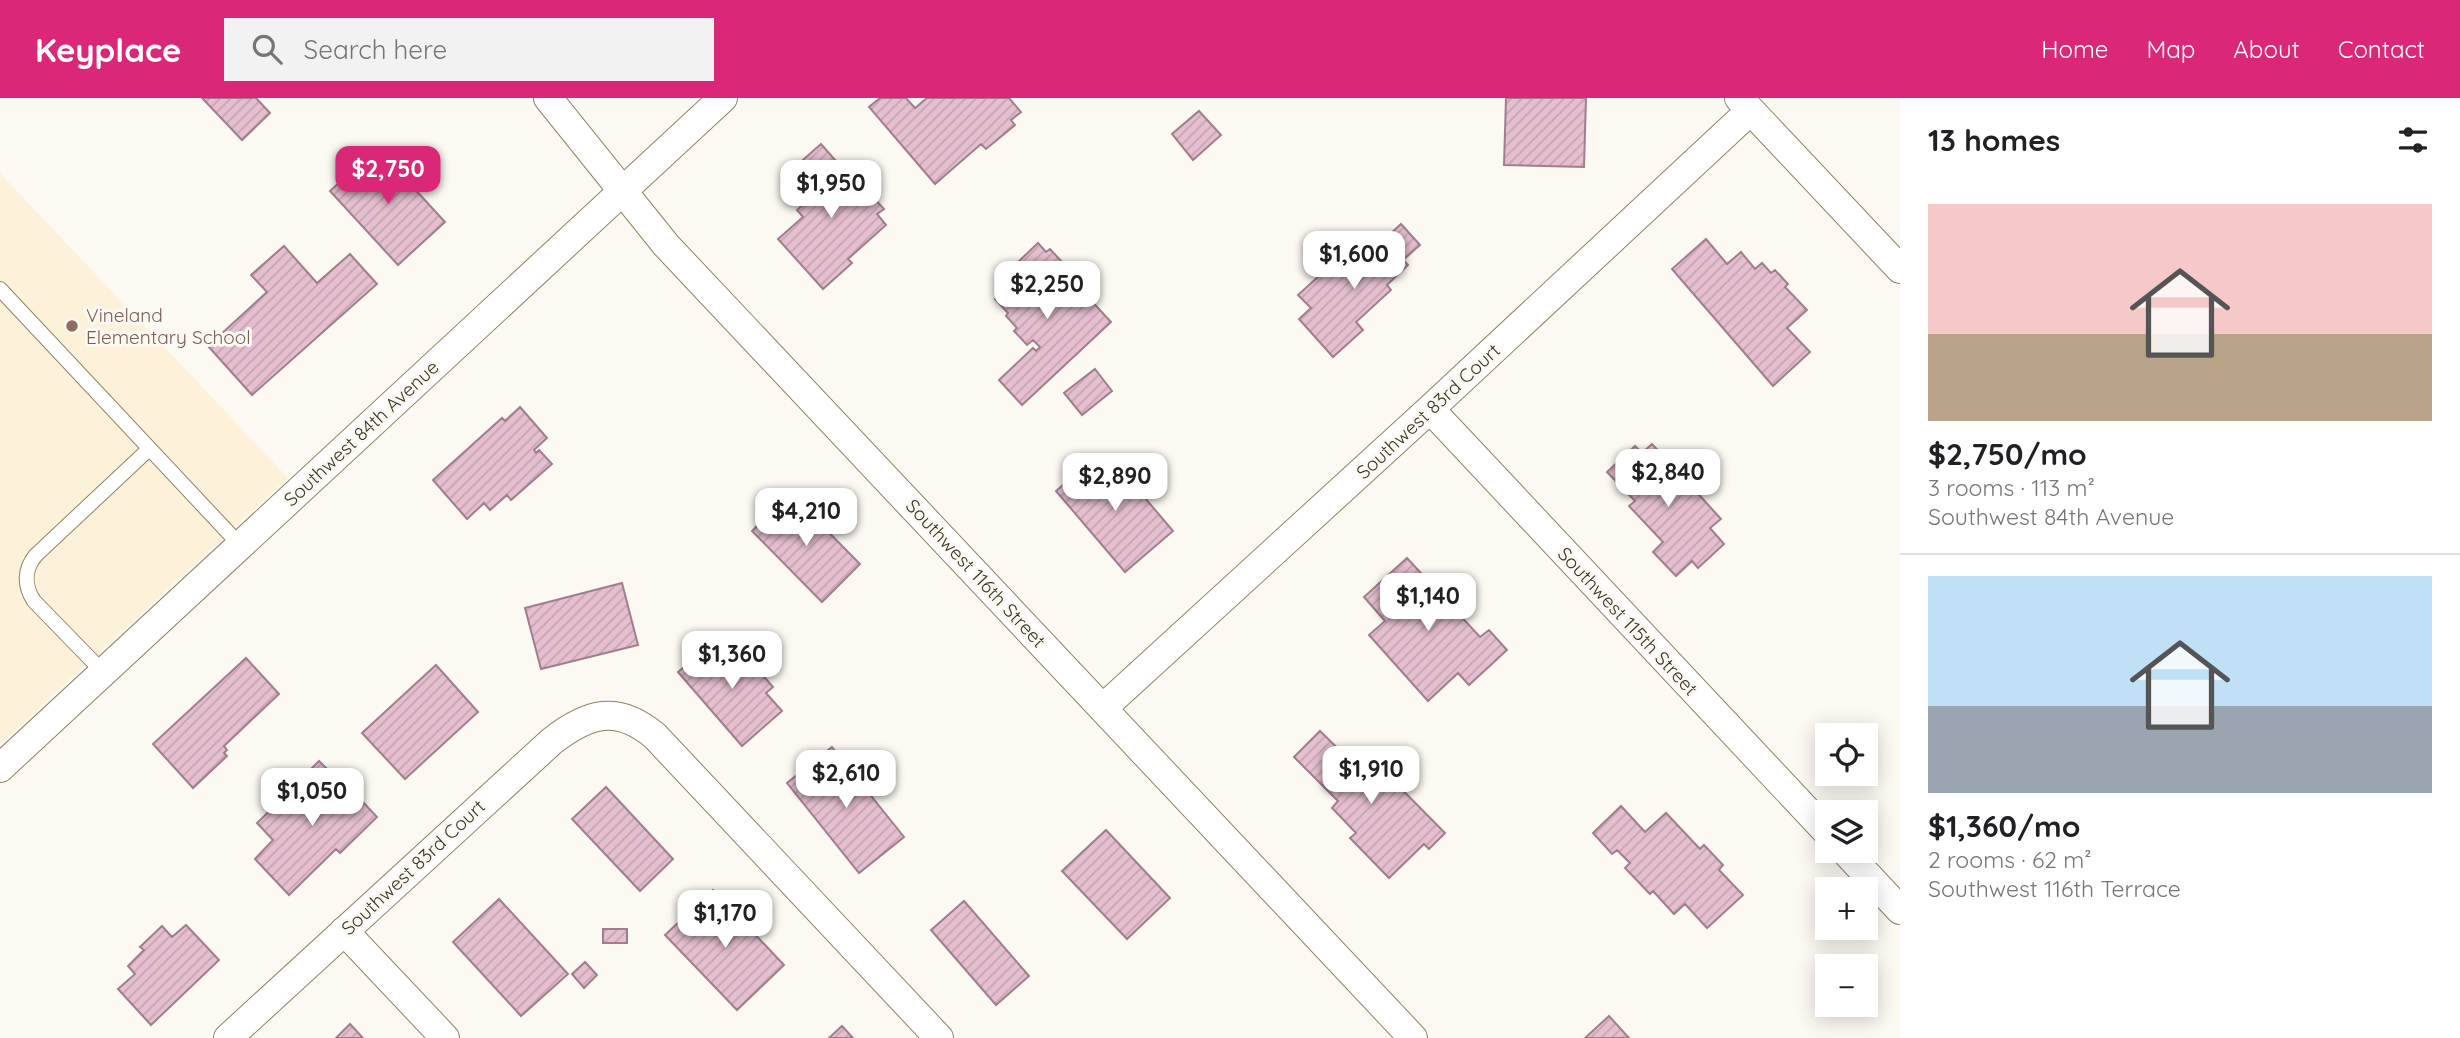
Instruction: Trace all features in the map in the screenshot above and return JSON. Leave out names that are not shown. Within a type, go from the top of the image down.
[{"type":"street","name":"Southwest 116th Street","points":[[548,98],[666,245],[1413,1038]]},
{"type":"street","name":"Southwest 84th Avenue","points":[[0,768],[723,98]]},
{"type":"street","points":[[1744,104],[1900,269]]},
{"type":"street","name":"Southwest 83rd Court","points":[[1103,708],[1430,410],[1744,104]]},
{"type":"street","name":"Southwest 115th Street","points":[[1430,410],[1815,819]]},
{"type":"street","name":"Southwest 83rd Court","points":[[229,1038],[552,741],[586,718],[608,715],[628,719],[655,736],[939,1038]]},
{"type":"street","points":[[1856,863],[1900,910]]},
{"type":"street","points":[[344,931],[445,1038]]},
{"type":"lane","points":[[0,289],[240,545]]},
{"type":"lane","points":[[103,672],[34,601],[27,587],[27,572],[36,555],[149,449]]},
{"type":"shaded area","name":"Vineland Elementary School","points":[[0,173],[288,478],[0,744]]},
{"type":"building","points":[[202,98],[256,98],[270,113],[242,140]]},
{"type":"building","points":[[880,98],[906,98],[915,108],[927,98],[1009,98],[1021,112],[1011,120],[1015,125],[986,149],[981,144],[935,184],[869,107]]},
{"type":"building","points":[[1506,98],[1586,98],[1584,167],[1504,165]]},
{"type":"building","points":[[1199,111],[1221,135],[1193,160],[1172,134]]},
{"type":"building","points":[[821,144],[869,199],[872,196],[884,209],[877,214],[886,225],[848,259],[852,263],[823,289],[778,239],[803,217],[797,210],[817,192],[795,167]]},
{"type":"building","points":[[377,148],[445,222],[398,265],[330,191]]},
{"type":"building","points":[[1401,224],[1420,245],[1403,260],[1408,265],[1387,285],[1391,290],[1356,322],[1363,330],[1333,357],[1299,319],[1311,308],[1298,295],[1341,256],[1353,268]]},
{"type":"building","points":[[1706,239],[1727,264],[1741,252],[1755,269],[1762,263],[1771,273],[1775,270],[1788,284],[1785,287],[1807,310],[1787,328],[1810,352],[1773,386],[1672,269]]},
{"type":"building","points":[[1038,243],[1046,252],[1050,249],[1076,277],[1072,280],[1111,322],[1022,405],[999,380],[1033,348],[1036,351],[1040,347],[1033,340],[1027,345],[1014,331],[1017,328],[1006,316],[1008,313],[995,299],[1027,269],[1019,261]]},
{"type":"building","points":[[284,246],[317,283],[350,254],[377,284],[252,395],[208,346],[267,292],[251,275]]},
{"type":"building","points":[[1095,369],[1112,391],[1082,415],[1064,393]]},
{"type":"building","points":[[520,407],[547,438],[534,450],[536,453],[539,450],[552,464],[511,500],[507,495],[490,510],[484,503],[467,519],[433,480],[502,418],[505,421]]},
{"type":"building","points":[[1652,444],[1675,469],[1665,478],[1672,486],[1682,476],[1721,519],[1710,528],[1724,544],[1698,568],[1692,561],[1676,576],[1653,552],[1663,542],[1629,506],[1635,501],[1607,472],[1635,446],[1642,453]]},
{"type":"building","points":[[1096,456],[1115,479],[1123,472],[1173,531],[1125,572],[1056,491]]},
{"type":"building","points":[[790,493],[860,564],[822,602],[752,531]]},
{"type":"building","points":[[1407,558],[1480,637],[1489,630],[1507,650],[1469,685],[1458,673],[1428,701],[1369,635],[1385,621],[1364,597]]},
{"type":"building","points":[[622,583],[638,645],[541,669],[525,608]]},
{"type":"building","points":[[715,640],[734,662],[743,653],[773,687],[766,693],[782,711],[742,746],[678,672]]},
{"type":"building","points":[[246,658],[279,694],[224,746],[227,756],[193,788],[153,744]]},
{"type":"building","points":[[436,665],[478,712],[405,779],[362,733]]},
{"type":"building","points":[[1320,731],[1359,769],[1370,757],[1445,833],[1429,849],[1424,844],[1389,878],[1350,838],[1356,833],[1332,808],[1338,801],[1294,757]]},
{"type":"building","points":[[832,747],[904,837],[859,873],[787,783]]},
{"type":"building","points":[[319,761],[329,771],[332,769],[377,817],[340,853],[336,849],[289,895],[255,859],[273,840],[257,823],[284,797],[295,803],[317,783],[307,773]]},
{"type":"building","points":[[606,787],[673,859],[640,891],[572,819]]},
{"type":"building","points":[[1621,806],[1645,832],[1666,813],[1700,849],[1704,845],[1723,865],[1719,870],[1743,895],[1707,928],[1685,904],[1674,914],[1653,891],[1650,894],[1625,868],[1630,863],[1617,850],[1612,854],[1593,833]]},
{"type":"building","points":[[1106,830],[1170,898],[1127,939],[1062,871]]},
{"type":"building","points":[[713,890],[784,965],[737,1010],[665,935]]},
{"type":"building","points":[[499,899],[568,974],[521,1016],[453,942]]},
{"type":"building","points":[[964,901],[1029,976],[996,1005],[931,930]]},
{"type":"building","points":[[186,925],[219,960],[151,1025],[118,989],[135,974],[128,966],[144,950],[140,947],[162,926],[172,937]]},
{"type":"building","points":[[603,929],[627,929],[627,943],[603,943]]},
{"type":"building","points":[[585,962],[597,975],[584,988],[572,974]]},
{"type":"building","points":[[1609,1016],[1629,1038],[1585,1038]]},
{"type":"building","points":[[350,1024],[363,1038],[336,1038]]},
{"type":"building","points":[[842,1026],[853,1038],[829,1038]]},
{"type":"place","name":"Vineland Elementary School","points":[[72,326]]}]
